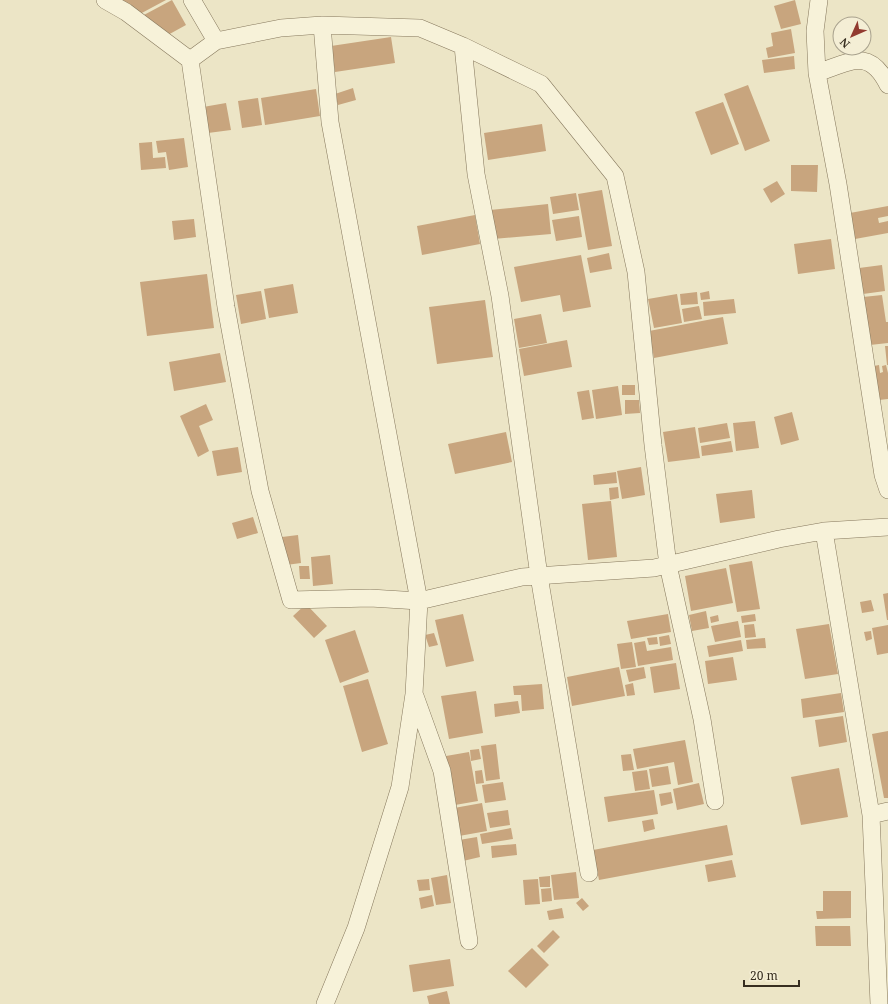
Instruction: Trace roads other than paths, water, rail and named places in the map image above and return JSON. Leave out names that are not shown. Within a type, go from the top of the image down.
[{"type":"street","points":[[105,0],[126,12],[190,60],[226,307],[260,491],[291,600],[370,598],[419,601],[522,577],[654,568],[779,539],[824,531],[888,527]]},
{"type":"street","points":[[192,0],[216,41]]},
{"type":"street","points":[[819,0],[815,31],[817,72],[838,184],[883,475],[888,490]]},
{"type":"street","points":[[190,60],[216,41],[281,28],[322,25],[420,28],[463,46],[541,84],[615,176],[636,272],[653,445],[668,565],[702,719],[715,801]]},
{"type":"street","points":[[322,25],[330,122],[419,601],[414,694],[400,787],[356,928],[325,1004]]},
{"type":"street","points":[[463,46],[476,174],[500,296],[539,576],[589,873]]},
{"type":"street","points":[[817,72],[857,60],[868,61],[881,71],[888,85]]},
{"type":"street","points":[[824,531],[871,815],[882,1001]]},
{"type":"street","points":[[414,694],[442,771],[469,941]]},
{"type":"street","points":[[871,815],[888,811]]}]
